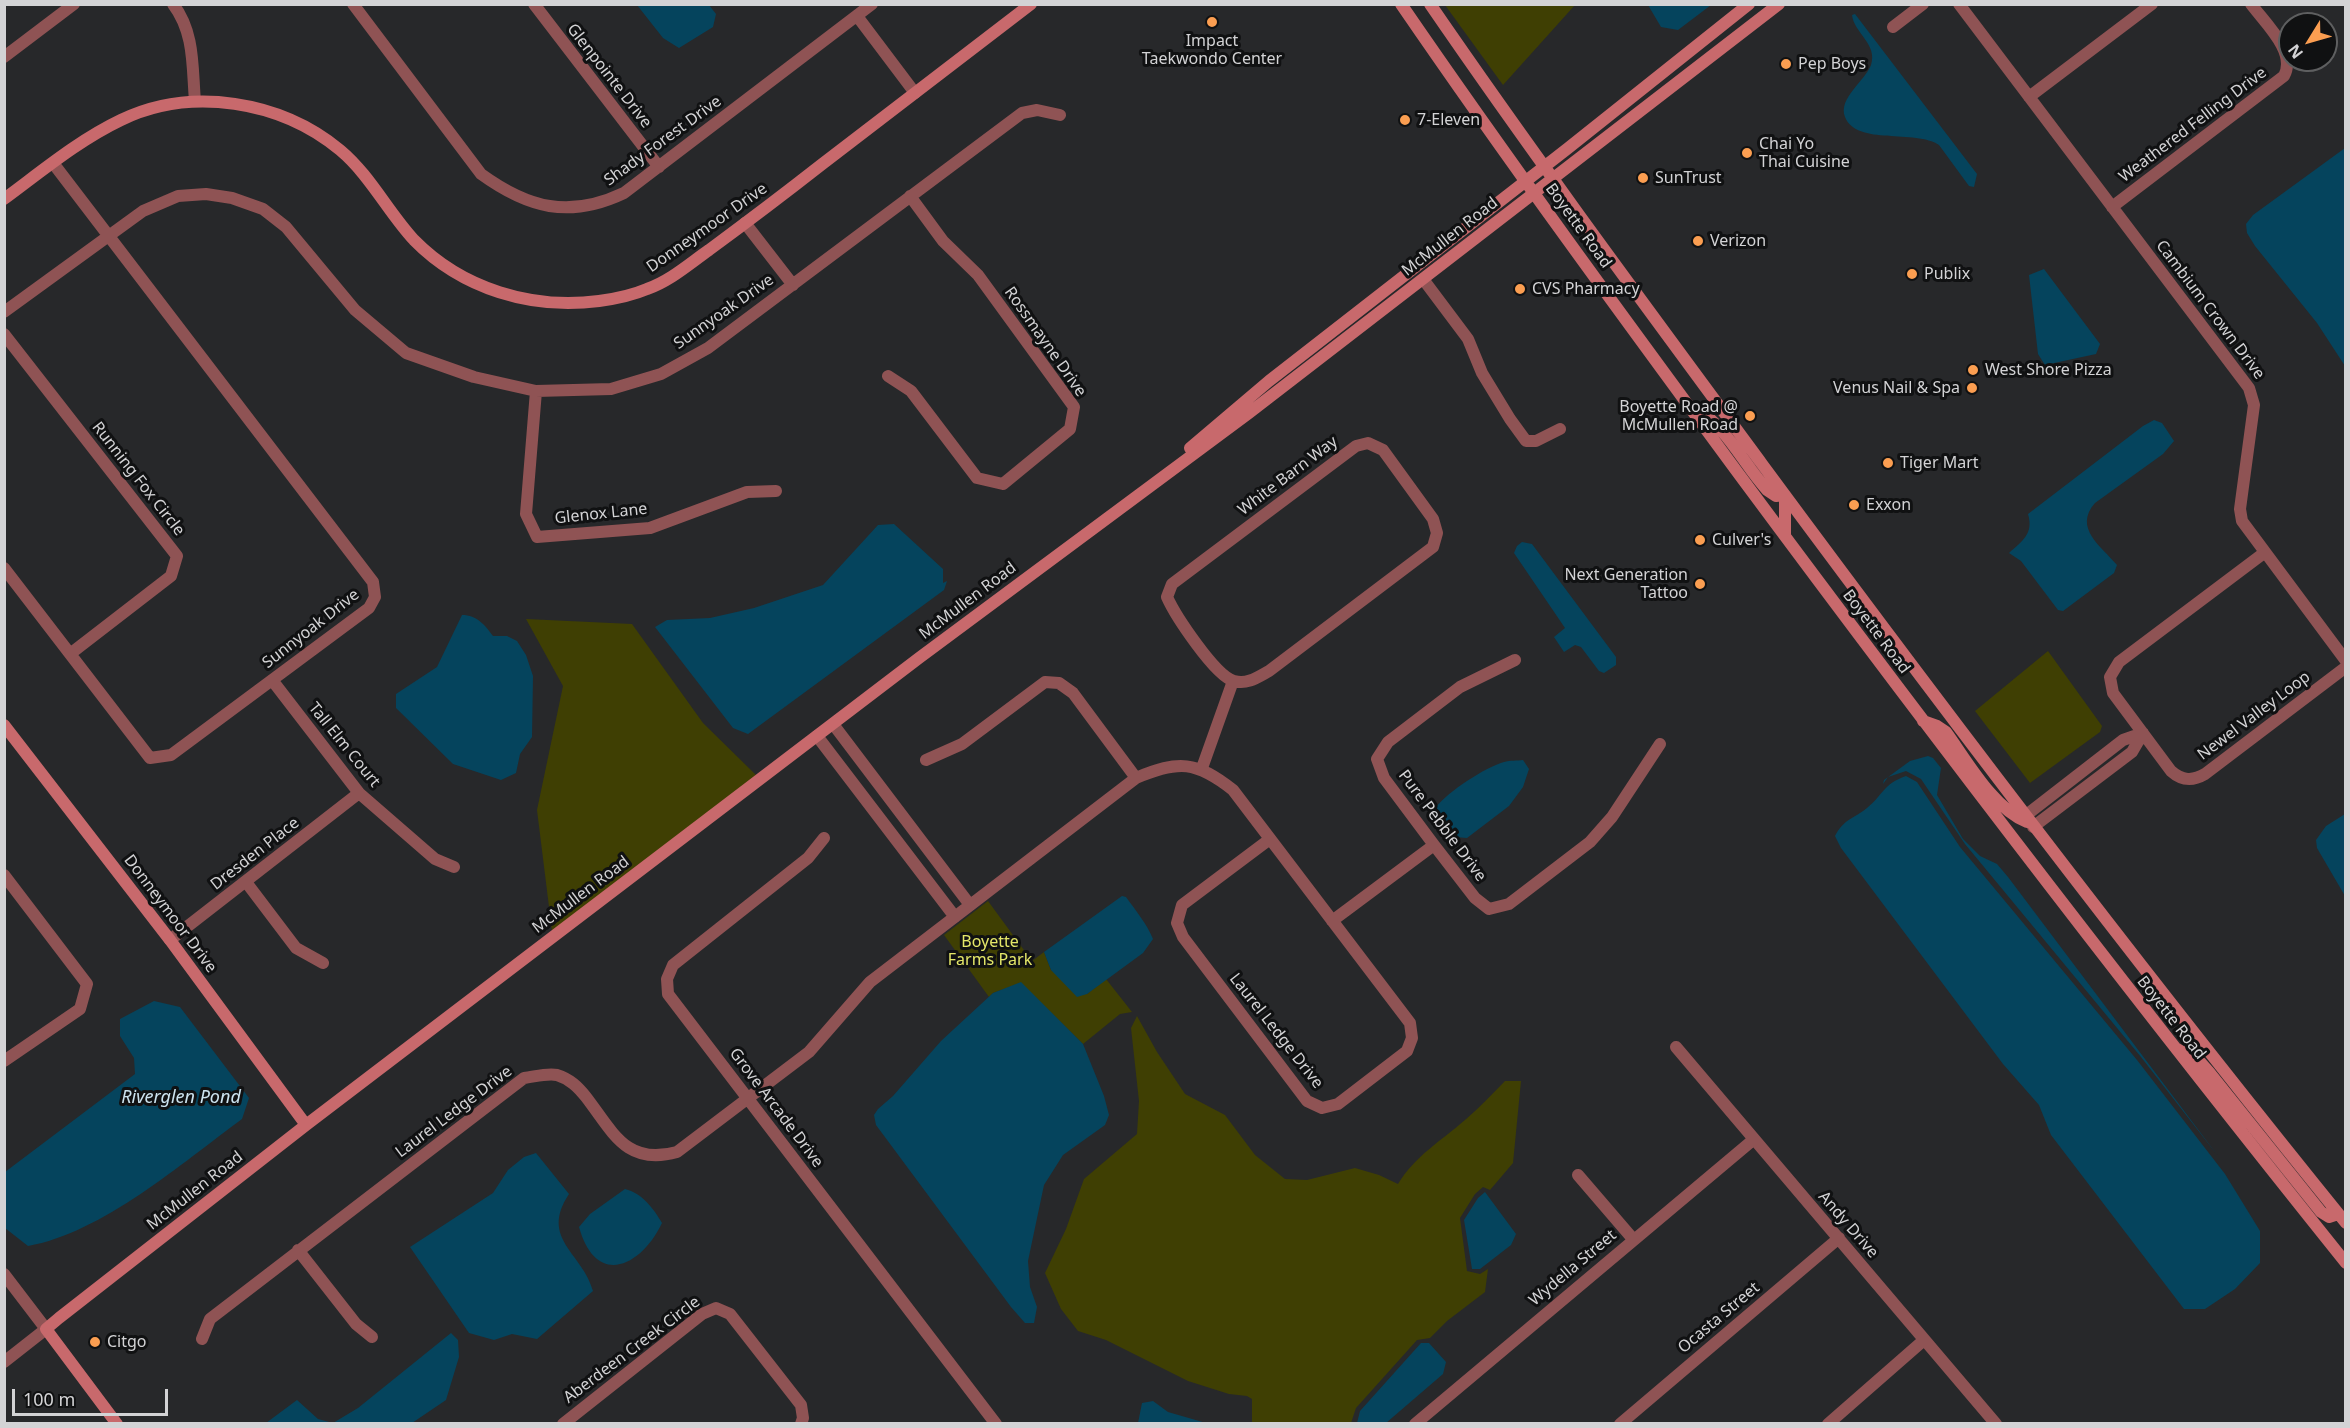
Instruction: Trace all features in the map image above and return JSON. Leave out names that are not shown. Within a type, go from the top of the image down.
[{"type":"street","points":[[4,57],[74,4]]},
{"type":"street","points":[[173,4],[183,18],[191,40],[195,101]]},
{"type":"street","name":"Shady Forest Drive","points":[[353,4],[481,174],[506,192],[534,204],[558,208],[584,207],[604,203],[624,194],[872,4]]},
{"type":"street","name":"Glenpointe Drive","points":[[534,4],[659,167]]},
{"type":"street","name":"Donneymoor Drive","points":[[4,199],[85,140],[123,119],[158,106],[195,101],[244,105],[281,115],[313,132],[341,151],[414,240],[444,265],[480,286],[518,299],[551,303],[599,301],[647,289],[674,275],[745,224],[1031,4]]},
{"type":"street","name":"Boyette Road","points":[[1401,4],[1525,182],[1840,611],[2173,1047],[2346,1263]]},
{"type":"street","name":"Boyette Road","points":[[1430,4],[1553,180],[2030,822],[2342,1219]]},
{"type":"street","name":"McMullen Road","points":[[46,1329],[306,1125],[1139,493],[1749,4]]},
{"type":"street","name":"McMullen Road","points":[[1228,422],[1423,279],[1779,4]]},
{"type":"street","points":[[1893,27],[1923,4]]},
{"type":"street","name":"Cambium Crown Drive","points":[[1959,4],[2252,393],[2254,405],[2240,515],[2245,527],[2346,661]]},
{"type":"street","points":[[2029,97],[2152,4]]},
{"type":"street","name":"Weathered Felling Drive","points":[[2112,207],[2284,76],[2288,66],[2285,50],[2251,4]]},
{"type":"street","points":[[857,16],[915,93]]},
{"type":"street","name":"Sunnyoak Drive","points":[[4,312],[143,211],[178,196],[206,194],[232,198],[263,209],[286,227],[355,310],[406,353],[474,377],[536,391],[611,389],[661,374],[708,348],[1022,113],[1037,110],[1060,115]]},
{"type":"street","name":"Sunnyoak Drive","points":[[4,568],[150,759],[171,755],[369,608],[375,597],[373,582],[53,163]]},
{"type":"street","name":"Rossmayne Drive","points":[[888,376],[911,391],[977,478],[1002,484],[1070,429],[1074,407],[978,274],[943,241],[910,196]]},
{"type":"street","points":[[745,224],[793,285]]},
{"type":"street","points":[[1423,279],[1464,333],[1473,348],[1482,373],[1510,420],[1526,441],[1536,441],[1560,429]]},
{"type":"street","name":"Running Fox Circle","points":[[4,334],[177,556],[171,576],[70,654]]},
{"type":"street","name":"Glenox Lane","points":[[536,391],[526,514],[537,537],[650,528],[747,492],[776,491]]},
{"type":"street","points":[[1687,404],[1705,414],[1721,429],[1767,490],[1776,496],[1785,495],[1785,537]]},
{"type":"street","name":"White Barn Way","points":[[1368,443],[1383,450],[1433,519],[1437,532],[1433,547],[1269,671],[1250,682],[1233,681],[1216,669],[1174,614],[1167,597],[1172,584],[1356,446],[1368,443]]},
{"type":"street","name":"Newel Valley Loop","points":[[2264,553],[2119,662],[2110,677],[2113,693],[2176,776],[2183,779],[2198,778],[2346,667]]},
{"type":"street","name":"Pure Pebble Drive","points":[[1515,660],[1460,687],[1388,742],[1377,759],[1384,778],[1434,845],[1475,898],[1489,909],[1509,904],[1590,842],[1612,817],[1660,744]]},
{"type":"street","name":"Tall Elm Court","points":[[272,680],[359,793],[435,859],[454,867]]},
{"type":"street","points":[[1202,768],[1233,681]]},
{"type":"street","points":[[926,760],[962,744],[1045,682],[1059,683],[1073,693],[1136,778]]},
{"type":"street","points":[[1923,721],[1946,732],[1995,797],[2011,814],[2030,822],[2123,740],[2143,733]]},
{"type":"street","points":[[833,724],[970,905]]},
{"type":"street","name":"Donneymoor Drive","points":[[4,725],[170,940],[306,1125]]},
{"type":"street","points":[[817,736],[955,916]]},
{"type":"street","name":"Laurel Ledge Drive","points":[[202,1339],[210,1319],[524,1078],[556,1075],[576,1084],[624,1145],[636,1153],[661,1156],[677,1152],[809,1052],[870,982],[1136,778],[1160,768],[1178,766],[1202,768],[1233,790],[1410,1023],[1412,1038],[1407,1052],[1338,1104],[1322,1108],[1306,1101],[1183,937],[1177,923],[1182,905],[1270,839]]},
{"type":"street","name":"Dresden Place","points":[[170,940],[359,793]]},
{"type":"street","name":"Grove Arcade Drive","points":[[824,838],[808,858],[673,965],[667,979],[668,994],[996,1424]]},
{"type":"street","points":[[1332,921],[1434,845]]},
{"type":"street","points":[[4,875],[87,984],[80,1009],[4,1061]]},
{"type":"street","points":[[246,882],[296,948],[323,963]]},
{"type":"street","name":"Andy Drive","points":[[1676,1047],[1996,1424]]},
{"type":"street","points":[[2173,1047],[2186,1053],[2209,1071],[2321,1212],[2329,1217],[2342,1219]]},
{"type":"street","name":"Wydella Street","points":[[1415,1424],[1632,1239],[1753,1140]]},
{"type":"street","points":[[1578,1176],[1632,1239]]},
{"type":"street","name":"Ocasta Street","points":[[1620,1424],[1839,1238]]},
{"type":"street","points":[[298,1250],[356,1324],[372,1337]]},
{"type":"street","points":[[4,1274],[117,1424]]},
{"type":"street","name":"Aberdeen Creek Circle","points":[[563,1424],[702,1314],[716,1308],[730,1314],[801,1405],[803,1418],[801,1424]]},
{"type":"street","points":[[4,1362],[46,1329]]},
{"type":"street","points":[[1828,1424],[1924,1340]]},
{"type":"green space","points":[[1445,5],[1575,5],[1503,85]]},
{"type":"green space","points":[[526,619],[632,624],[703,723],[756,775],[552,931],[537,810],[563,686]]},
{"type":"green space","points":[[2048,651],[2102,726],[2100,732],[2030,783],[1975,711]]},
{"type":"green space","name":"Boyette Farms Park","points":[[988,901],[1032,961],[1044,952],[1051,970],[1087,994],[1106,979],[1132,1012],[1120,1014],[1083,1044],[1021,983],[993,993],[989,997],[944,935]]},
{"type":"green space","points":[[1137,1016],[1157,1052],[1185,1094],[1225,1115],[1255,1155],[1285,1179],[1307,1180],[1355,1168],[1379,1175],[1398,1184],[1420,1157],[1470,1115],[1505,1081],[1521,1081],[1513,1163],[1490,1190],[1483,1187],[1475,1194],[1460,1218],[1467,1271],[1480,1274],[1488,1269],[1485,1292],[1447,1321],[1430,1338],[1417,1340],[1356,1408],[1351,1423],[1252,1423],[1252,1399],[1247,1396],[1229,1394],[1188,1381],[1106,1340],[1078,1331],[1061,1309],[1045,1273],[1066,1229],[1084,1179],[1137,1134],[1139,1101],[1131,1028]]},
{"type":"water","points":[[637,5],[709,5],[716,14],[713,27],[679,48],[663,38]]},
{"type":"water","points":[[1648,5],[1711,5],[1678,30],[1661,27]]},
{"type":"water","points":[[1855,14],[1977,174],[1974,187],[1969,186],[1939,145],[1929,140],[1874,134],[1851,126],[1845,117],[1845,103],[1868,71],[1872,58],[1869,45],[1854,21],[1852,15]]},
{"type":"water","points":[[2345,148],[2345,366],[2317,323],[2255,246],[2247,233],[2246,224],[2253,215]]},
{"type":"water","points":[[2044,269],[2100,344],[2096,354],[2045,365],[2038,354],[2029,275]]},
{"type":"water","points":[[2154,420],[2162,423],[2174,441],[2163,454],[2095,503],[2089,512],[2088,529],[2097,544],[2117,565],[2114,573],[2063,611],[2058,610],[2021,561],[2009,553],[2028,532],[2028,514]]},
{"type":"water","points":[[894,524],[943,569],[943,583],[947,581],[944,590],[748,734],[733,728],[655,627],[667,620],[710,618],[754,608],[823,585],[878,525]]},
{"type":"water","points":[[1522,542],[1532,544],[1616,657],[1616,665],[1604,673],[1599,671],[1581,647],[1575,645],[1564,652],[1554,637],[1565,628],[1514,553]]},
{"type":"water","points":[[462,615],[476,619],[493,636],[507,636],[517,641],[526,655],[533,676],[532,737],[520,754],[516,773],[501,780],[453,764],[396,708],[396,694],[437,667]]},
{"type":"water","points":[[1928,756],[1933,758],[1941,768],[1937,795],[1963,839],[1980,856],[1997,864],[2008,877],[2218,1156],[2141,1057],[1965,844],[1921,779],[1906,771],[1888,777],[1910,761]]},
{"type":"water","points":[[1523,760],[1529,769],[1523,787],[1509,806],[1467,838],[1455,837],[1436,807],[1458,787],[1487,769],[1506,761]]},
{"type":"water","points":[[1906,776],[1917,782],[1960,847],[2137,1060],[2225,1174],[2260,1231],[2260,1263],[2235,1289],[2205,1309],[2184,1309],[2051,1135],[2039,1105],[2003,1064],[1841,848],[1835,836],[1842,826],[1867,808],[1888,786]]},
{"type":"water","points":[[2345,814],[2345,896],[2317,848],[2316,840],[2326,826]]},
{"type":"water","points":[[1122,896],[1126,897],[1137,912],[1153,939],[1143,953],[1087,994],[1077,997],[1051,970],[1044,952]]},
{"type":"water","points":[[1021,982],[1083,1044],[1104,1096],[1109,1115],[1105,1125],[1063,1155],[1044,1185],[1028,1261],[1030,1287],[1037,1307],[1034,1323],[1025,1323],[1011,1307],[876,1125],[874,1115],[941,1041],[993,993]]},
{"type":"water","name":"Riverglen Pond","points":[[154,1001],[180,1007],[249,1098],[242,1119],[167,1175],[112,1212],[56,1239],[28,1246],[5,1228],[5,1172],[135,1074],[134,1058],[120,1036],[120,1019]]},
{"type":"water","points":[[536,1153],[569,1194],[561,1210],[559,1223],[561,1234],[588,1278],[593,1291],[537,1339],[512,1334],[494,1340],[469,1333],[410,1247],[493,1193],[508,1170],[524,1157]]},
{"type":"water","points":[[625,1189],[642,1198],[662,1223],[643,1251],[631,1260],[619,1264],[607,1264],[596,1258],[587,1246],[579,1227],[590,1214]]},
{"type":"water","points":[[1485,1192],[1516,1234],[1511,1245],[1480,1269],[1472,1269],[1464,1220],[1478,1198]]},
{"type":"water","points":[[451,1333],[458,1340],[459,1357],[446,1400],[412,1423],[333,1423],[358,1408]]},
{"type":"water","points":[[1421,1343],[1429,1343],[1446,1362],[1443,1374],[1386,1423],[1357,1423],[1360,1411]]},
{"type":"water","points":[[297,1400],[318,1419],[333,1423],[266,1423]]},
{"type":"water","points":[[1153,1401],[1168,1412],[1206,1423],[1138,1423],[1142,1403]]},
{"type":"place","name":"Impact Taekwondo Center","points":[[1212,22]]},
{"type":"place","name":"Pep Boys","points":[[1786,64]]},
{"type":"place","name":"7-Eleven","points":[[1405,120]]},
{"type":"place","name":"Chai Yo Thai Cuisine","points":[[1747,153]]},
{"type":"place","name":"SunTrust","points":[[1643,178]]},
{"type":"place","name":"Verizon","points":[[1698,241]]},
{"type":"place","name":"Publix","points":[[1912,274]]},
{"type":"place","name":"CVS Pharmacy","points":[[1520,289]]},
{"type":"place","name":"West Shore Pizza","points":[[1973,370]]},
{"type":"place","name":"Venus Nail & Spa","points":[[1972,388]]},
{"type":"place","name":"Boyette Road @ McMullen Road","points":[[1750,416]]},
{"type":"place","name":"Tiger Mart","points":[[1888,463]]},
{"type":"place","name":"Exxon","points":[[1854,505]]},
{"type":"place","name":"Culver's","points":[[1700,540]]},
{"type":"place","name":"Next Generation Tattoo","points":[[1700,584]]},
{"type":"place","name":"Citgo","points":[[95,1342]]}]
